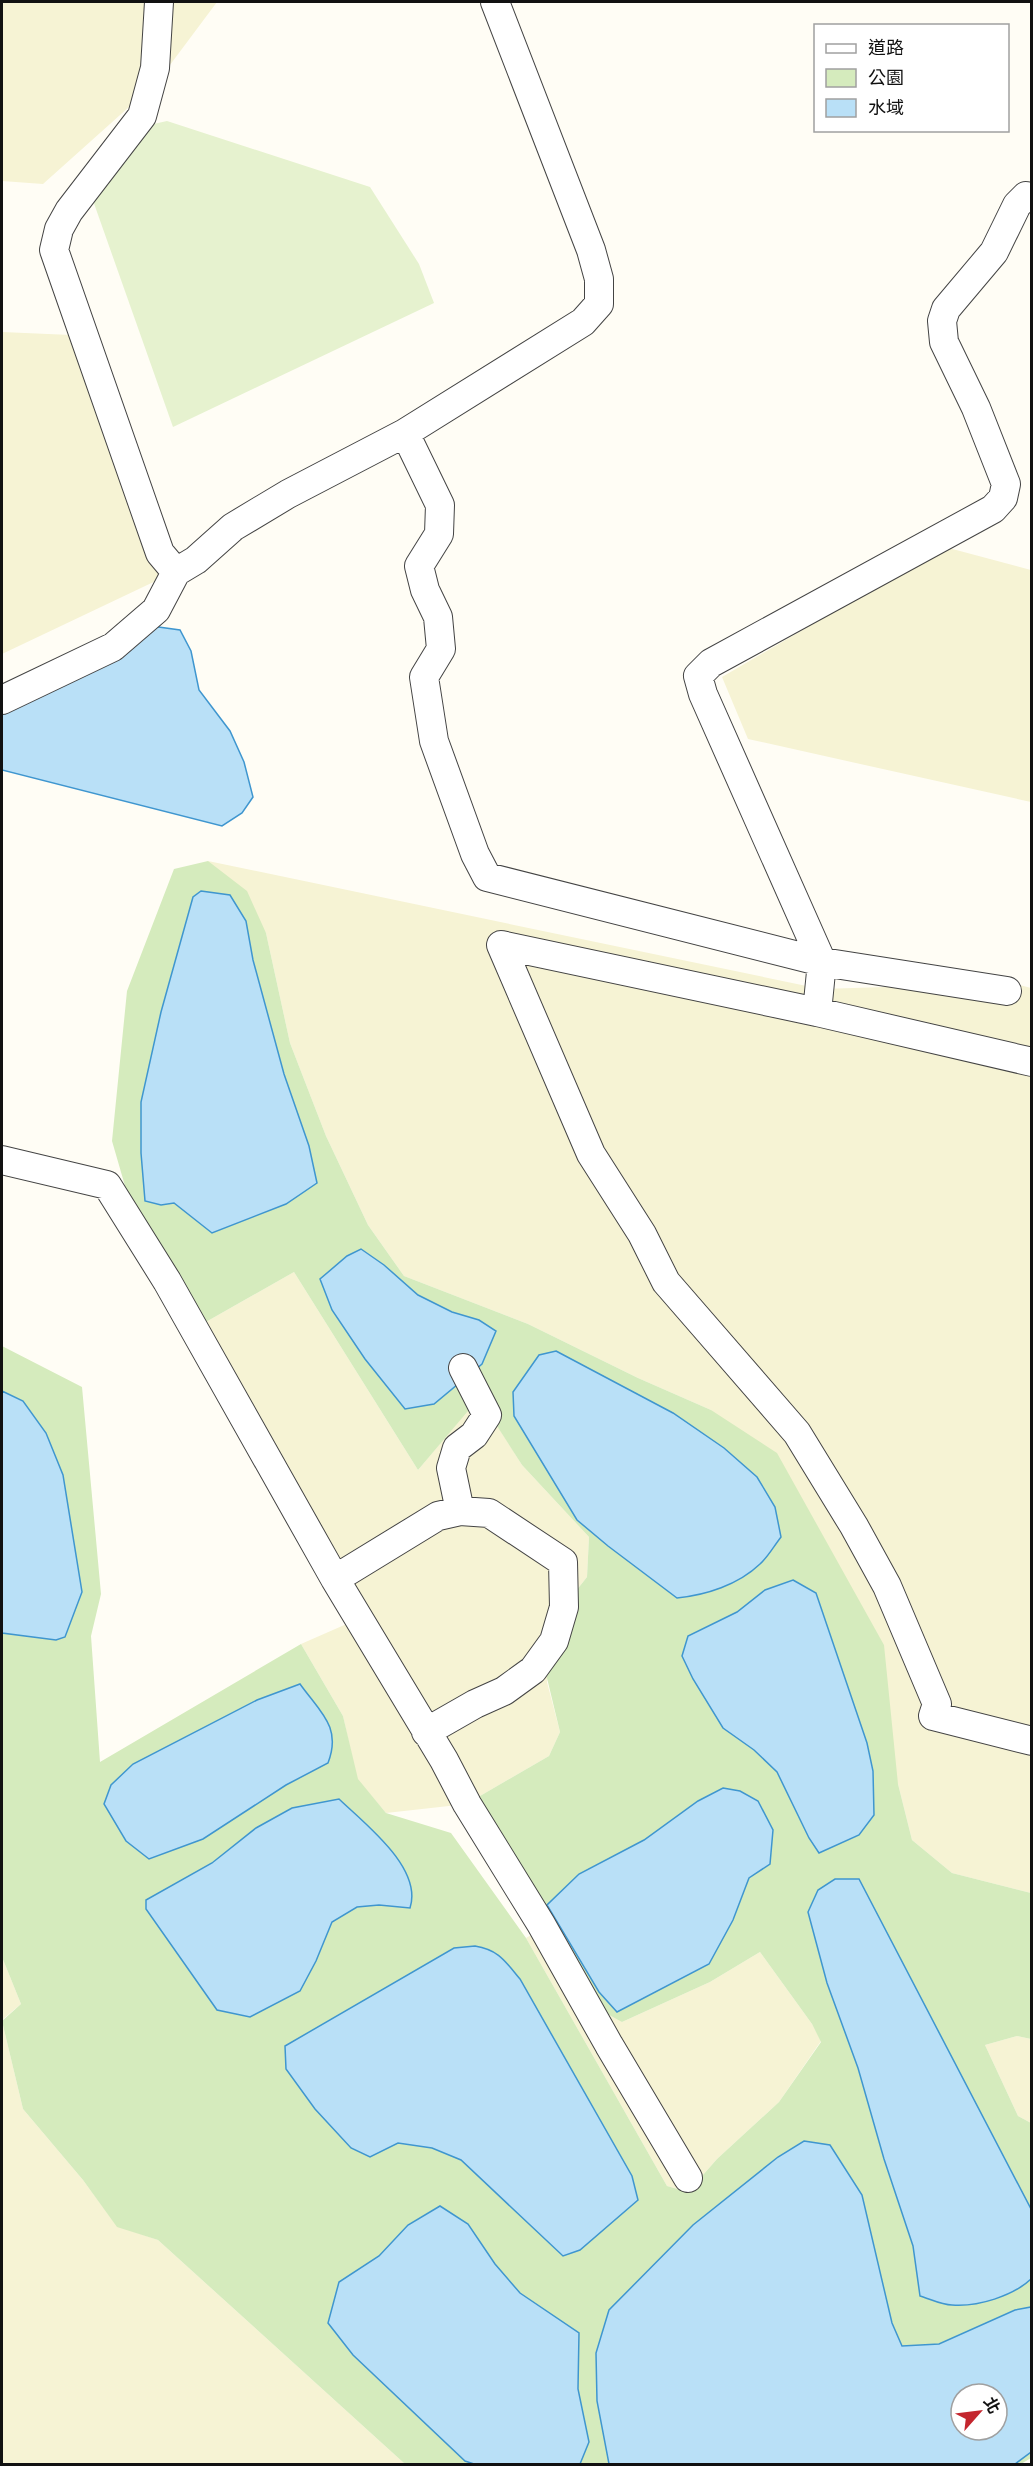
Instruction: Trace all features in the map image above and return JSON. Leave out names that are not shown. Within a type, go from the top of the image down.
[{"type":"lane","points":[[159,2],[155,68],[142,116],[69,211],[59,229],[54,250],[160,553],[176,572]]},
{"type":"lane","points":[[2,700],[113,647],[156,610],[176,572],[196,560],[242,521],[288,494],[405,433],[583,322],[599,304],[599,279],[591,250],[495,2]]},
{"type":"lane","points":[[818,1012],[822,962],[708,704],[698,676],[711,663],[993,509],[1003,498],[1006,484],[976,408],[944,342],[942,321],[946,309],[994,252],[1017,204],[1026,196],[1032,197]]},
{"type":"lane","points":[[405,433],[440,505],[439,534],[419,566],[425,590],[438,616],[441,649],[424,677],[434,741],[475,854],[487,877],[822,962],[1007,991]]},
{"type":"lane","points":[[1032,1062],[818,1012],[501,945],[591,1154],[642,1234],[666,1282],[797,1433],[854,1526],[887,1586],[937,1704],[933,1716],[1032,1741]]},
{"type":"lane","points":[[2,1160],[107,1185],[167,1281],[335,1579],[444,1760],[467,1804],[541,1924],[688,2178]]},
{"type":"lane","points":[[460,1511],[451,1468],[458,1448],[474,1435],[487,1415],[463,1368]]},
{"type":"lane","points":[[335,1579],[438,1516],[460,1511],[489,1513],[563,1562],[564,1607],[554,1641],[533,1670],[504,1691],[475,1704],[426,1732]]},
{"type":"shaded area","points":[[2,2],[217,2],[158,81],[43,184],[2,181]]},
{"type":"shaded area","points":[[2,332],[71,335],[162,578],[2,654]]},
{"type":"shaded area","points":[[945,547],[1031,570],[1031,802],[748,739],[722,677]]},
{"type":"shaded area","points":[[208,861],[821,989],[1012,983],[1031,988],[1031,1893],[952,1873],[912,1840],[898,1784],[711,1410],[638,1378],[528,1324],[404,1276],[368,1225],[326,1136],[290,1043],[266,933]]},
{"type":"shaded area","points":[[294,1272],[418,1470],[479,1397],[522,1465],[589,1537],[587,1577],[557,1615],[547,1682],[560,1732],[549,1756],[480,1796],[465,1800],[467,1804],[386,1813],[357,1779],[343,1716],[301,1644],[358,1619],[197,1327]]},
{"type":"shaded area","points":[[548,1925],[622,2022],[710,1982],[760,1952],[812,2024],[821,2041],[779,2102],[717,2159],[688,2192],[667,2186],[526,1938]]},
{"type":"shaded area","points":[[2,1957],[21,2004],[2,2020]]},
{"type":"shaded area","points":[[2,2021],[23,2109],[83,2180],[117,2226],[158,2240],[405,2464],[2,2464]]},
{"type":"shaded area","points":[[1017,2036],[1031,2039],[1031,2123],[1018,2116],[985,2045]]},
{"type":"green space","points":[[167,121],[370,187],[419,264],[434,303],[173,427],[85,178],[127,130]]},
{"type":"green space","points":[[208,861],[247,891],[266,933],[290,1043],[326,1136],[368,1225],[404,1276],[528,1324],[638,1378],[711,1410],[777,1453],[884,1645],[898,1784],[912,1840],[952,1873],[1031,1893],[1031,2039],[1017,2036],[985,2045],[1018,2116],[1031,2123],[1031,2458],[1021,2464],[405,2464],[158,2240],[117,2227],[83,2180],[23,2109],[2,2021],[21,2004],[2,1957],[2,1346],[82,1387],[101,1594],[91,1636],[100,1762],[301,1644],[343,1716],[358,1779],[386,1813],[451,1833],[526,1938],[667,2186],[688,2192],[717,2159],[779,2102],[821,2042],[812,2024],[760,1952],[710,1982],[622,2022],[604,2012],[464,1801],[480,1796],[549,1756],[560,1732],[540,1649],[557,1615],[587,1577],[589,1537],[522,1465],[479,1398],[418,1470],[294,1272],[197,1327],[132,1210],[112,1141],[127,991],[174,869]]},
{"type":"water","points":[[144,625],[180,630],[191,651],[199,690],[230,731],[244,762],[253,797],[242,813],[222,826],[2,770],[2,689]]},
{"type":"water","points":[[201,891],[230,895],[246,921],[253,960],[284,1074],[309,1146],[317,1183],[286,1204],[212,1233],[174,1203],[161,1205],[145,1201],[141,1153],[141,1102],[161,1012],[193,897]]},
{"type":"water","points":[[361,1249],[384,1265],[418,1295],[452,1312],[479,1320],[496,1331],[482,1364],[434,1404],[405,1409],[365,1359],[332,1310],[320,1279],[347,1256]]},
{"type":"water","points":[[556,1351],[673,1413],[724,1448],[757,1477],[775,1507],[781,1537],[763,1561],[742,1578],[721,1588],[677,1598],[577,1520],[514,1416],[513,1392],[539,1355]]},
{"type":"water","points":[[2,1391],[23,1401],[46,1433],[63,1475],[82,1592],[65,1637],[56,1640],[2,1633]]},
{"type":"water","points":[[793,1580],[816,1593],[867,1743],[873,1771],[874,1815],[859,1835],[819,1853],[809,1838],[777,1772],[754,1750],[723,1728],[693,1679],[682,1656],[688,1636],[737,1612],[765,1590]]},
{"type":"water","points":[[300,1684],[327,1720],[331,1730],[332,1750],[328,1763],[286,1785],[203,1839],[149,1859],[126,1841],[104,1804],[111,1785],[133,1764],[257,1700]]},
{"type":"water","points":[[723,1788],[740,1791],[758,1801],[773,1830],[770,1864],[749,1878],[733,1920],[709,1964],[617,2012],[599,1992],[547,1905],[579,1874],[644,1840],[698,1801]]},
{"type":"water","points":[[339,1799],[376,1834],[400,1863],[408,1878],[412,1893],[410,1908],[379,1905],[357,1907],[332,1922],[316,1961],[300,1991],[250,2017],[217,2010],[146,1909],[146,1900],[212,1863],[256,1828],[292,1808]]},
{"type":"water","points":[[835,1879],[859,1879],[1031,2209],[1031,2279],[1015,2291],[984,2302],[962,2305],[944,2304],[920,2296],[913,2246],[884,2159],[858,2068],[827,1983],[808,1912],[818,1890]]},
{"type":"water","points":[[475,1946],[496,1953],[520,1979],[632,2176],[638,2200],[580,2250],[563,2256],[461,2160],[432,2148],[398,2143],[370,2157],[351,2148],[315,2109],[286,2069],[285,2046],[454,1948]]},
{"type":"water","points":[[804,2141],[830,2145],[862,2195],[892,2323],[902,2346],[939,2344],[1015,2310],[1031,2307],[1031,2452],[1015,2464],[609,2464],[597,2401],[596,2353],[609,2310],[693,2225],[778,2157]]},
{"type":"water","points":[[440,2206],[468,2224],[495,2264],[520,2293],[579,2333],[578,2389],[589,2442],[580,2464],[474,2464],[465,2461],[353,2355],[328,2323],[339,2282],[379,2256],[408,2225]]}]
